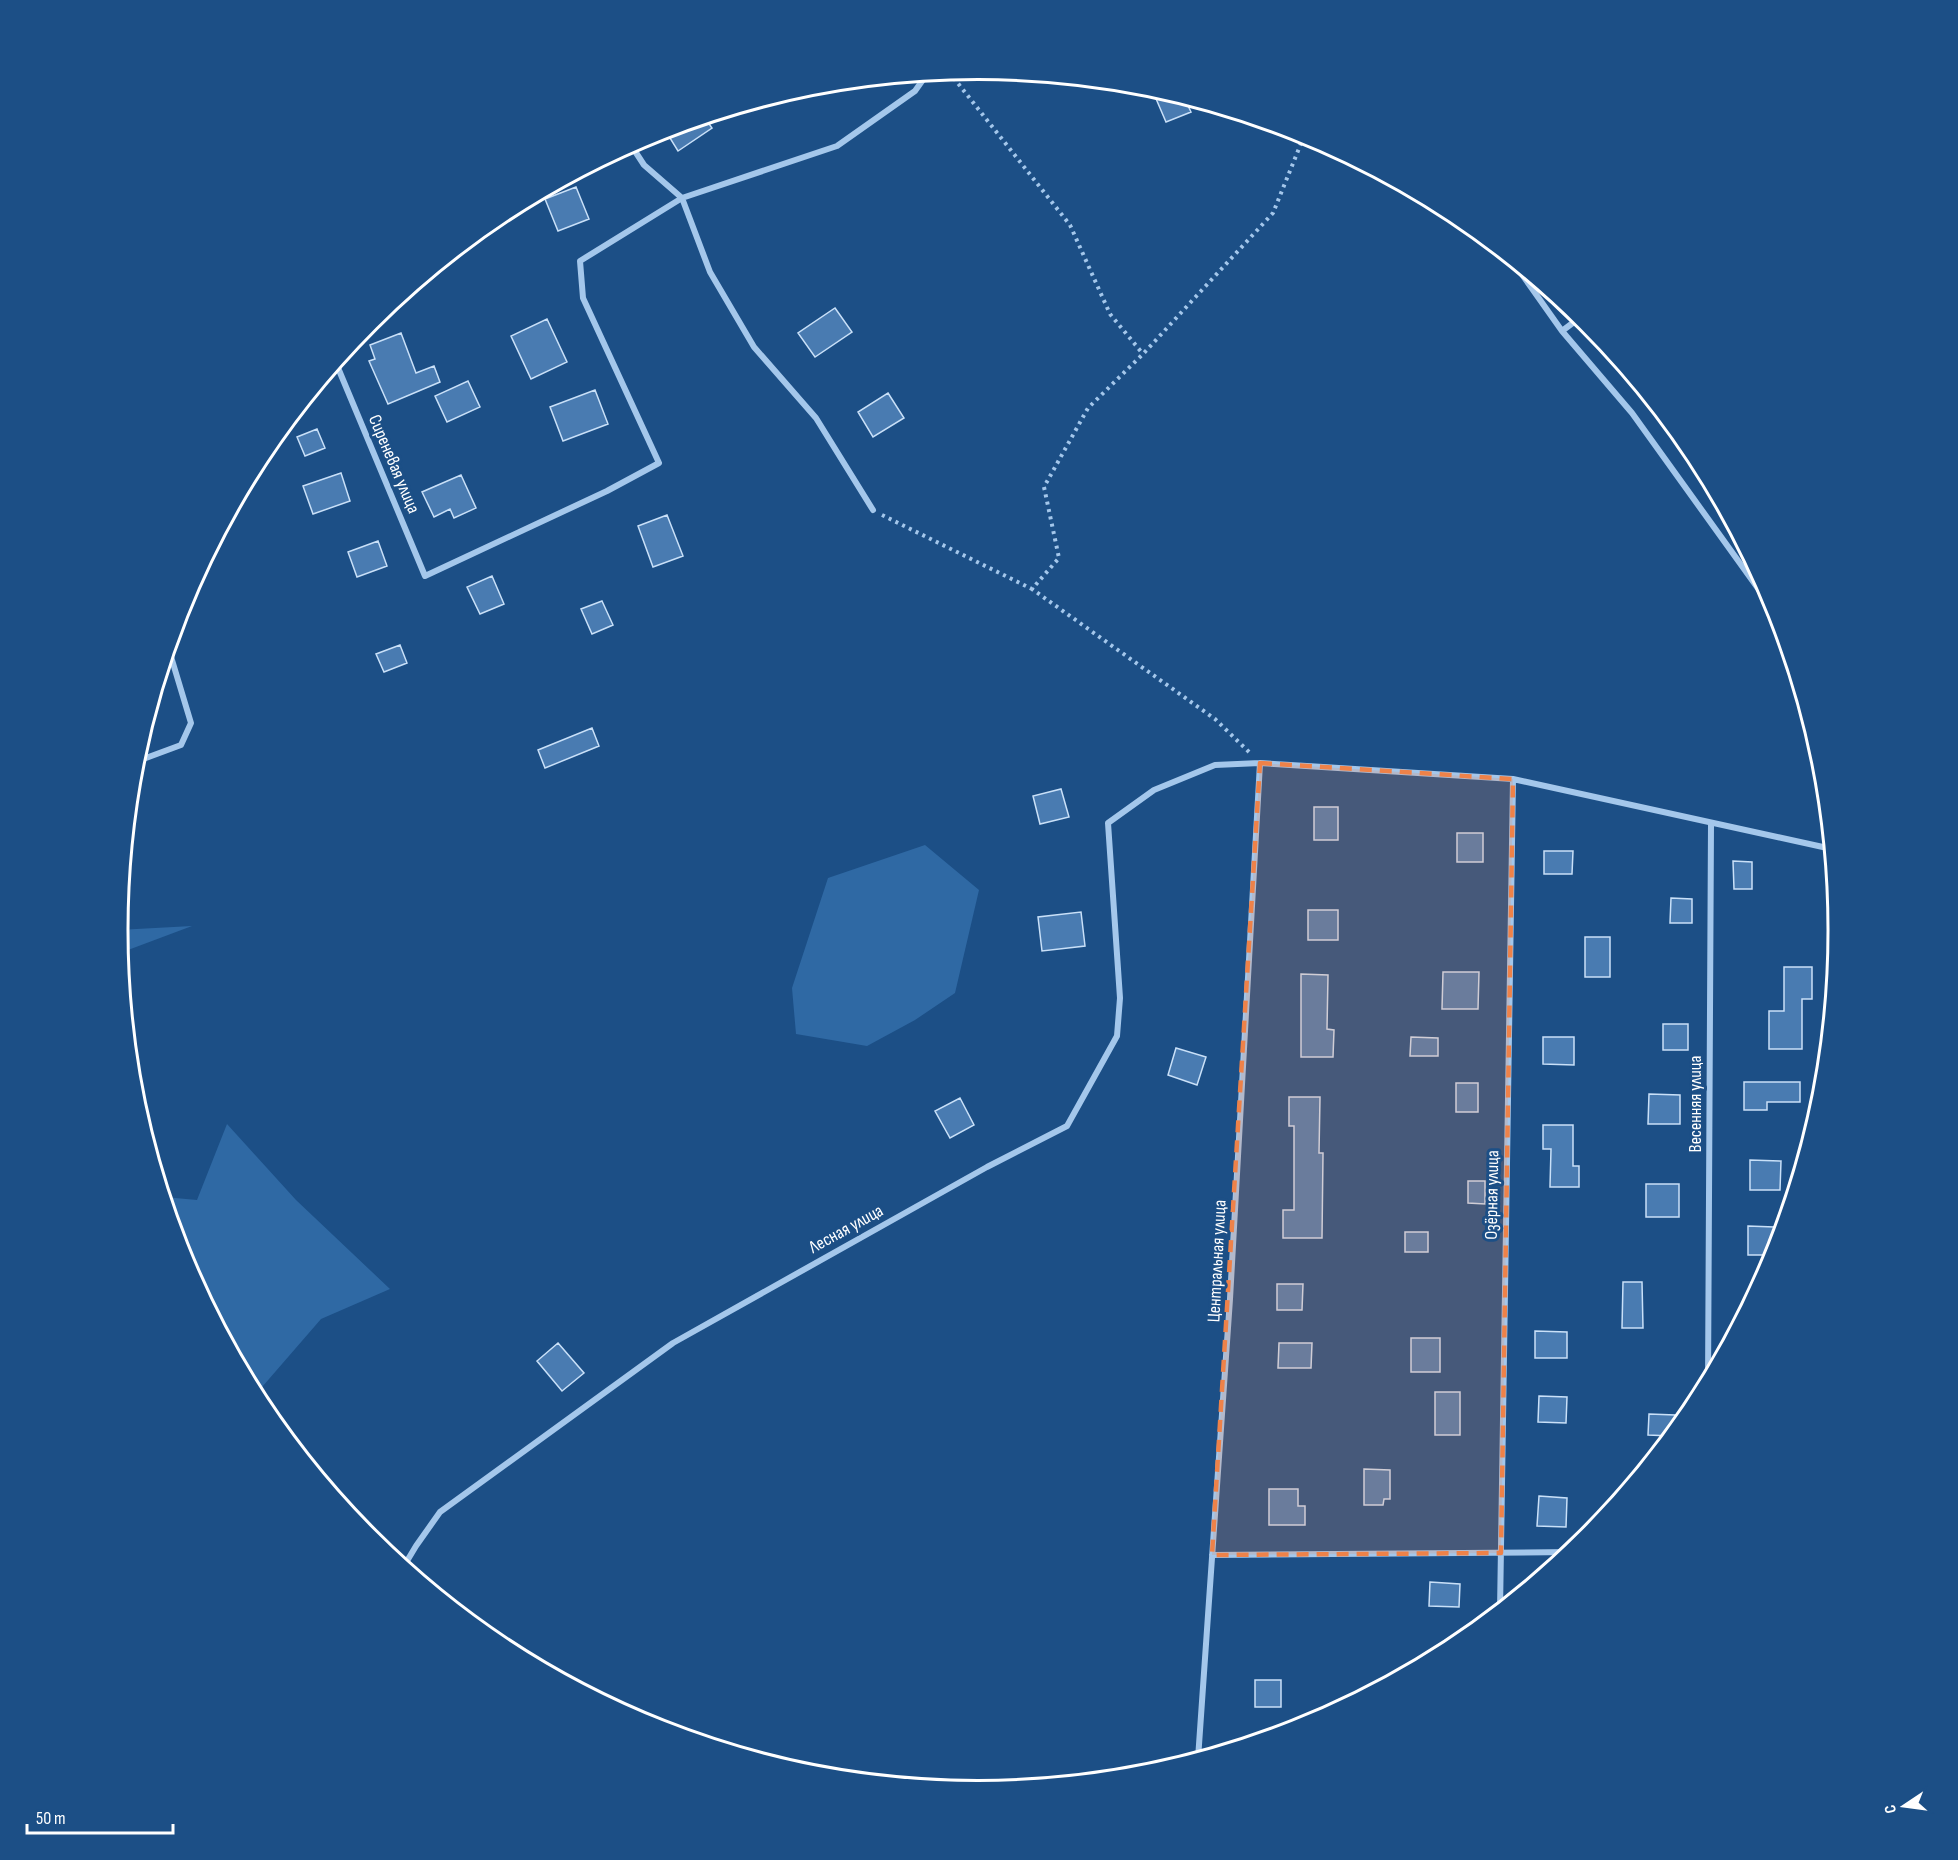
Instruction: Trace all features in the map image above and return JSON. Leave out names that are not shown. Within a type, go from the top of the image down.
[{"type":"street","points":[[682,198],[837,146],[915,91],[922,81]]},
{"type":"street","points":[[636,152],[644,165],[682,198],[710,272],[754,347],[816,418],[873,510]]},
{"type":"street","name":"Сиреневая улица","points":[[339,370],[425,576],[607,491],[659,463],[582,298],[580,261],[682,198]]},
{"type":"street","points":[[1525,278],[1562,331],[1632,413],[1757,587]]},
{"type":"street","points":[[1562,331],[1573,323]]},
{"type":"street","points":[[146,758],[181,746],[190,723],[172,662]]},
{"type":"street","points":[[1260,764],[1513,779],[1825,848]]},
{"type":"street","name":"Лесная улица","points":[[408,1559],[440,1512],[673,1343],[987,1167],[1067,1126],[1117,1036],[1120,998],[1108,823],[1154,790],[1215,765],[1260,764]]},
{"type":"street","name":"Центральная улица","points":[[1198,1752],[1231,1287],[1260,764]]},
{"type":"street","name":"Озёрная улица","points":[[1500,1602],[1513,779]]},
{"type":"street","name":"Весенняя улица","points":[[1708,1368],[1711,824]]},
{"type":"street","points":[[1212,1555],[1558,1552]]},
{"type":"path","points":[[956,80],[1070,225],[1110,314],[1143,354]]},
{"type":"path","points":[[1032,589],[1059,558],[1044,487],[1088,408],[1143,354],[1273,213],[1301,143]]},
{"type":"path","points":[[873,510],[1032,589],[1215,719],[1260,764]]},
{"type":"highlighted area","points":[[1260,763],[1513,779],[1501,1553],[1212,1555]]},
{"type":"shaded area","points":[[925,845],[979,890],[955,993],[915,1020],[867,1046],[796,1034],[792,988],[828,878]]},
{"type":"shaded area","points":[[192,926],[129,950],[128,929]]},
{"type":"shaded area","points":[[227,1124],[296,1200],[390,1289],[321,1319],[262,1387],[216,1306],[193,1255],[172,1198],[197,1200]]},
{"type":"building","points":[[1156,98],[1188,106],[1191,112],[1166,122]]},
{"type":"building","points":[[709,124],[712,128],[678,151],[670,138]]},
{"type":"building","points":[[576,187],[589,219],[558,231],[545,199]]},
{"type":"building","points":[[835,308],[852,332],[815,357],[798,333]]},
{"type":"building","points":[[547,319],[567,362],[531,379],[511,336]]},
{"type":"building","points":[[401,333],[416,373],[434,366],[440,382],[388,404],[369,361],[375,359],[370,345]]},
{"type":"building","points":[[468,381],[480,407],[447,422],[435,396]]},
{"type":"building","points":[[595,390],[608,424],[563,441],[550,407]]},
{"type":"building","points":[[888,393],[904,418],[873,437],[858,412]]},
{"type":"building","points":[[317,429],[325,448],[305,456],[297,437]]},
{"type":"building","points":[[341,473],[350,501],[313,514],[303,486]]},
{"type":"building","points":[[461,475],[476,508],[454,518],[450,509],[434,517],[422,492]]},
{"type":"building","points":[[667,515],[683,556],[653,567],[638,526]]},
{"type":"building","points":[[378,541],[387,566],[357,577],[348,552]]},
{"type":"building","points":[[492,576],[504,604],[480,614],[467,587]]},
{"type":"building","points":[[602,601],[613,625],[592,634],[581,609]]},
{"type":"building","points":[[400,645],[407,663],[384,672],[376,654]]},
{"type":"building","points":[[592,728],[599,746],[545,768],[538,750]]},
{"type":"building","points":[[1061,789],[1069,817],[1040,824],[1033,796]]},
{"type":"building","points":[[1314,807],[1338,807],[1338,840],[1314,840]]},
{"type":"building","points":[[1457,833],[1483,833],[1483,862],[1457,862]]},
{"type":"building","points":[[1544,851],[1573,851],[1572,874],[1544,874]]},
{"type":"building","points":[[1733,861],[1752,862],[1752,889],[1734,889]]},
{"type":"building","points":[[1671,898],[1692,899],[1692,923],[1670,923]]},
{"type":"building","points":[[1308,910],[1338,910],[1338,940],[1308,940]]},
{"type":"building","points":[[1081,912],[1085,946],[1042,951],[1038,917]]},
{"type":"building","points":[[1585,937],[1610,937],[1610,977],[1585,977]]},
{"type":"building","points":[[1784,967],[1812,967],[1812,999],[1802,999],[1802,1049],[1769,1049],[1769,1011],[1784,1011]]},
{"type":"building","points":[[1443,972],[1479,972],[1478,1009],[1442,1009]]},
{"type":"building","points":[[1301,974],[1328,975],[1327,1029],[1334,1030],[1333,1057],[1301,1057]]},
{"type":"building","points":[[1663,1024],[1688,1024],[1688,1050],[1663,1050]]},
{"type":"building","points":[[1411,1037],[1438,1038],[1438,1056],[1410,1056]]},
{"type":"building","points":[[1543,1037],[1574,1037],[1574,1065],[1543,1064]]},
{"type":"building","points":[[1176,1048],[1206,1057],[1197,1085],[1168,1075]]},
{"type":"building","points":[[1744,1082],[1800,1082],[1800,1102],[1767,1102],[1767,1110],[1744,1110]]},
{"type":"building","points":[[1456,1083],[1478,1083],[1478,1112],[1456,1112]]},
{"type":"building","points":[[1649,1094],[1680,1095],[1680,1124],[1648,1124]]},
{"type":"building","points":[[1289,1097],[1320,1097],[1319,1153],[1323,1153],[1322,1238],[1283,1238],[1283,1210],[1294,1210],[1294,1126],[1289,1126]]},
{"type":"building","points":[[960,1098],[974,1125],[950,1138],[935,1111]]},
{"type":"building","points":[[1543,1125],[1573,1125],[1573,1166],[1579,1166],[1579,1187],[1550,1187],[1551,1149],[1543,1149]]},
{"type":"building","points":[[1750,1160],[1781,1161],[1780,1190],[1750,1190]]},
{"type":"building","points":[[1468,1181],[1485,1181],[1485,1204],[1468,1203]]},
{"type":"building","points":[[1646,1184],[1679,1184],[1679,1217],[1646,1217]]},
{"type":"building","points":[[1748,1226],[1774,1227],[1765,1255],[1748,1255]]},
{"type":"building","points":[[1405,1232],[1428,1232],[1428,1252],[1405,1252]]},
{"type":"building","points":[[1623,1282],[1642,1282],[1643,1328],[1622,1328]]},
{"type":"building","points":[[1277,1284],[1303,1284],[1302,1310],[1277,1310]]},
{"type":"building","points":[[1535,1331],[1567,1332],[1567,1358],[1535,1358]]},
{"type":"building","points":[[1411,1338],[1440,1338],[1440,1372],[1411,1372]]},
{"type":"building","points":[[558,1343],[584,1373],[562,1391],[537,1361]]},
{"type":"building","points":[[1279,1343],[1312,1343],[1311,1368],[1278,1368]]},
{"type":"building","points":[[1435,1392],[1460,1392],[1460,1435],[1435,1435]]},
{"type":"building","points":[[1539,1396],[1567,1397],[1566,1423],[1538,1422]]},
{"type":"building","points":[[1649,1414],[1675,1415],[1663,1436],[1648,1435]]},
{"type":"building","points":[[1364,1469],[1390,1470],[1390,1499],[1384,1499],[1383,1505],[1364,1505]]},
{"type":"building","points":[[1269,1489],[1298,1489],[1298,1506],[1305,1506],[1305,1525],[1269,1525]]},
{"type":"building","points":[[1539,1496],[1567,1498],[1566,1527],[1537,1526]]},
{"type":"building","points":[[1430,1582],[1460,1584],[1459,1607],[1429,1606]]},
{"type":"building","points":[[1255,1680],[1281,1680],[1281,1707],[1255,1707]]}]
